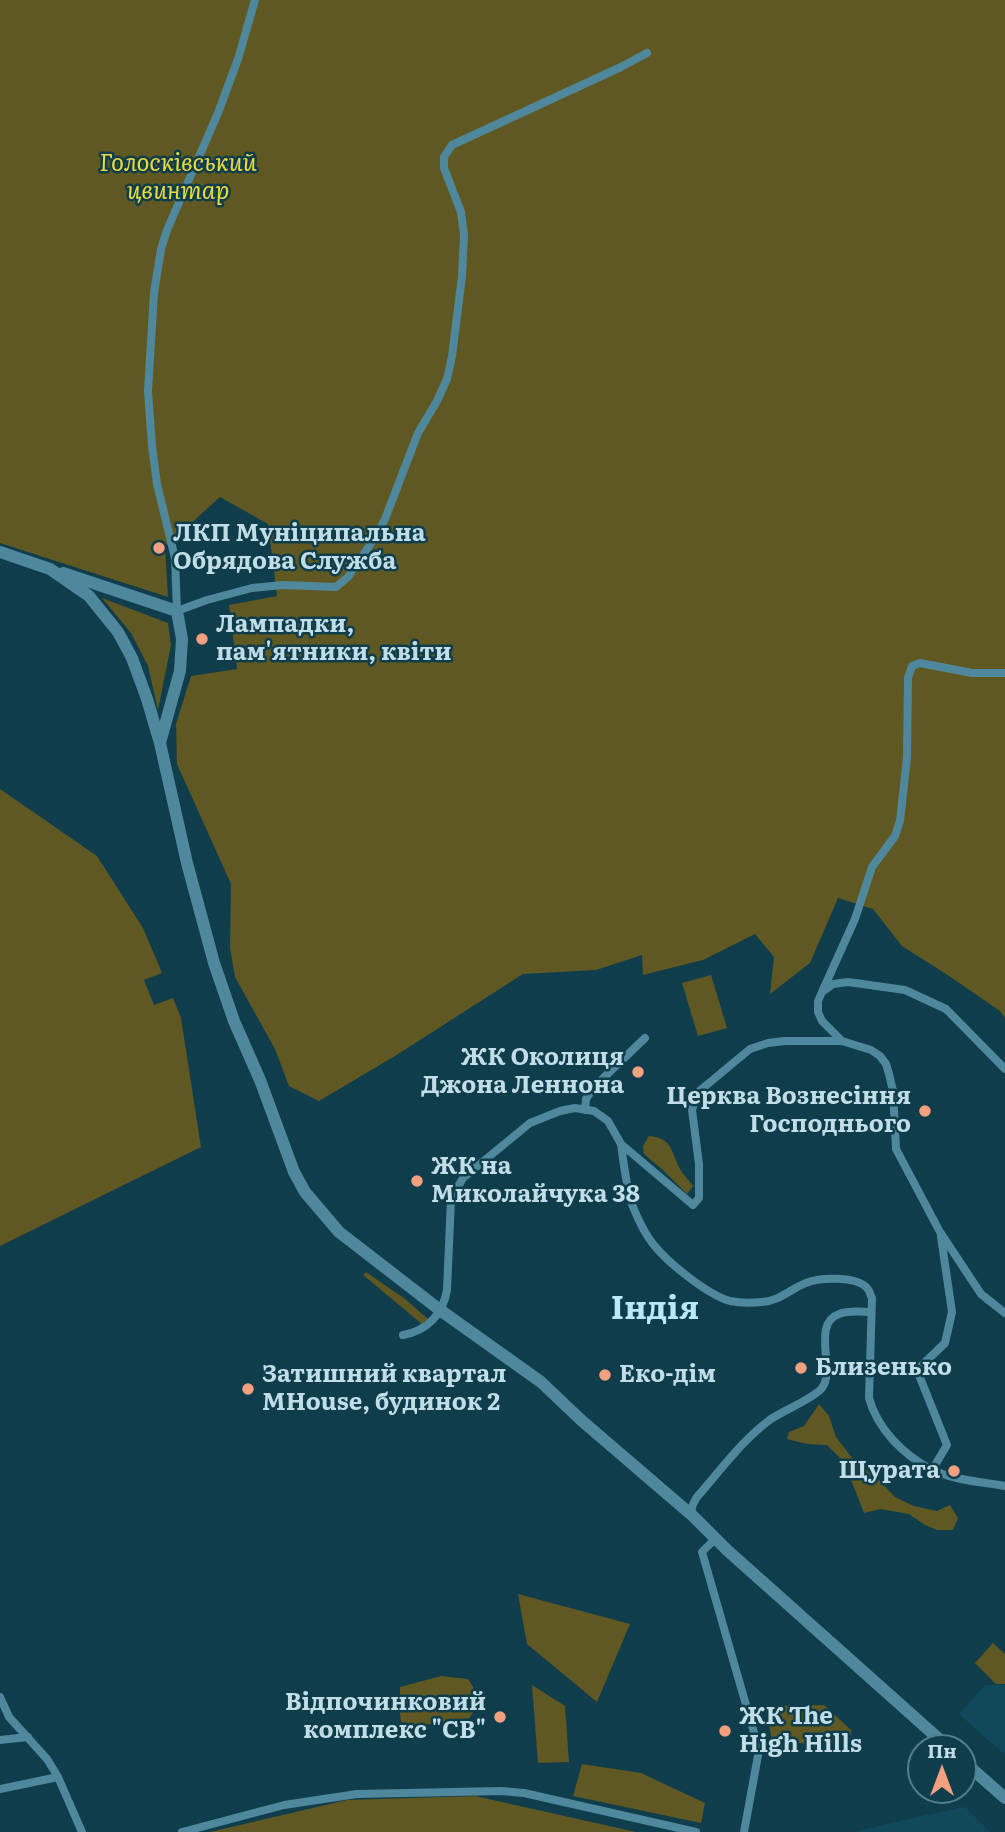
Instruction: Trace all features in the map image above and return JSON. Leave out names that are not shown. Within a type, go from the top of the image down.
[{"type":"street","points":[[160,743],[178,684],[182,639],[177,611],[175,558],[157,484],[149,418],[154,293],[167,230],[222,102],[255,0]]},
{"type":"street","points":[[0,552],[177,611],[252,588],[283,585],[336,587],[348,577],[378,533],[418,433],[437,401],[452,356],[464,235],[461,212],[444,169],[444,157],[452,145],[647,53]]},
{"type":"street","points":[[50,569],[89,596],[118,632],[132,658],[160,743],[214,964],[294,1172],[305,1192],[339,1231],[440,1310],[541,1382],[933,1734]]},
{"type":"street","points":[[842,1041],[822,1021],[818,1012],[818,1001],[855,919],[872,867],[895,836],[900,821],[906,757],[908,678],[912,666],[920,663],[972,673],[1005,673]]},
{"type":"street","points":[[822,992],[832,984],[848,982],[905,990],[946,1009],[1005,1069]]},
{"type":"street","points":[[585,1110],[587,1095],[645,1038]]},
{"type":"street","points":[[621,1144],[694,1205],[699,1198],[699,1164],[692,1110],[697,1093],[750,1049],[768,1043],[842,1041],[871,1050],[886,1064],[893,1091],[896,1149],[940,1232],[981,1294],[1005,1313]]},
{"type":"street","points":[[403,1335],[424,1328],[444,1304],[451,1199],[463,1178],[530,1123],[575,1108],[593,1111],[608,1121],[621,1144],[633,1207],[643,1227],[654,1245],[679,1269],[704,1288],[730,1301],[775,1300],[811,1281],[840,1279],[864,1285],[872,1298],[869,1398],[883,1429],[896,1443],[932,1470],[1005,1486]]},
{"type":"street","points":[[932,1470],[947,1445],[917,1370],[944,1343],[952,1312],[940,1232]]},
{"type":"street","points":[[694,1517],[692,1505],[748,1438],[772,1419],[824,1386],[825,1336],[830,1321],[841,1313],[872,1312]]},
{"type":"street","points":[[715,1539],[702,1552],[759,1750],[744,1832]]},
{"type":"street","points":[[0,1696],[9,1717],[47,1759],[58,1777],[82,1832]]},
{"type":"street","points":[[0,1740],[28,1737]]},
{"type":"street","points":[[977,1773],[1005,1798]]},
{"type":"street","points":[[0,1789],[58,1777]]},
{"type":"street","points":[[182,1832],[284,1805],[345,1796],[500,1791],[524,1793],[696,1832]]},
{"type":"shaded area","points":[[985,1685],[1005,1685],[1005,1755],[959,1714]]},
{"type":"shaded area","points":[[965,1807],[990,1832],[854,1832],[917,1817]]},
{"type":"green space","name":"Голосківський цвинтар","points":[[0,0],[1005,0],[1005,1018],[1000,1011],[902,946],[873,909],[838,898],[810,963],[770,994],[774,957],[755,934],[703,960],[643,975],[642,955],[596,970],[523,974],[319,1101],[289,1086],[275,1049],[235,977],[230,948],[231,884],[177,764],[176,724],[191,676],[237,669],[229,605],[277,596],[268,524],[220,497],[165,547],[168,597],[0,543]]},
{"type":"green space","points":[[102,598],[168,623],[171,645],[158,710],[148,666],[131,633]]},
{"type":"green space","points":[[0,789],[97,856],[143,928],[162,973],[144,980],[154,1005],[173,998],[181,1018],[201,1147],[0,1246]]},
{"type":"green space","points":[[711,975],[727,1028],[698,1036],[682,983]]},
{"type":"green space","points":[[649,1136],[662,1139],[670,1146],[680,1170],[693,1186],[687,1194],[644,1154],[643,1146]]},
{"type":"green space","points":[[366,1272],[428,1319],[422,1324],[363,1275]]},
{"type":"green space","points":[[819,1404],[829,1416],[836,1437],[852,1458],[895,1497],[914,1506],[937,1511],[950,1505],[958,1518],[953,1530],[937,1530],[909,1514],[880,1509],[864,1513],[844,1462],[827,1445],[787,1439],[789,1432],[804,1426]]},
{"type":"green space","points":[[518,1594],[630,1624],[597,1702],[527,1644]]},
{"type":"green space","points":[[993,1643],[1005,1654],[1005,1684],[996,1684],[975,1663]]},
{"type":"green space","points":[[441,1676],[468,1679],[477,1701],[470,1717],[465,1723],[402,1725],[400,1687]]},
{"type":"green space","points":[[532,1685],[565,1706],[569,1762],[538,1763]]},
{"type":"green space","points":[[824,1705],[852,1731],[847,1745],[794,1743],[775,1754],[765,1706]]},
{"type":"green space","points":[[582,1764],[641,1773],[705,1803],[701,1823],[573,1796]]},
{"type":"green space","points":[[475,1796],[636,1832],[210,1832],[347,1800]]},
{"type":"place","name":"ЛКП Муніципальна Обрядова Служба","points":[[159,548]]},
{"type":"place","name":"Лампадки, пам'ятники, квіти","points":[[202,639]]},
{"type":"place","name":"ЖК Околиця Джона Леннона","points":[[638,1072]]},
{"type":"place","name":"Церква Вознесіння Господнього","points":[[925,1111]]},
{"type":"place","name":"ЖК на Миколайчука 38","points":[[417,1181]]},
{"type":"place","name":"Близенько","points":[[801,1368]]},
{"type":"place","name":"Еко-дім","points":[[605,1375]]},
{"type":"place","name":"Затишний квартал MHouse, будинок 2","points":[[248,1389]]},
{"type":"place","name":"Щурата","points":[[954,1471]]},
{"type":"place","name":"Відпочинковий комплекс \"СВ\"","points":[[500,1717]]},
{"type":"place","name":"ЖК The High Hills","points":[[725,1731]]},
{"type":"district","name":"Індія","points":[[655,1310]]}]
